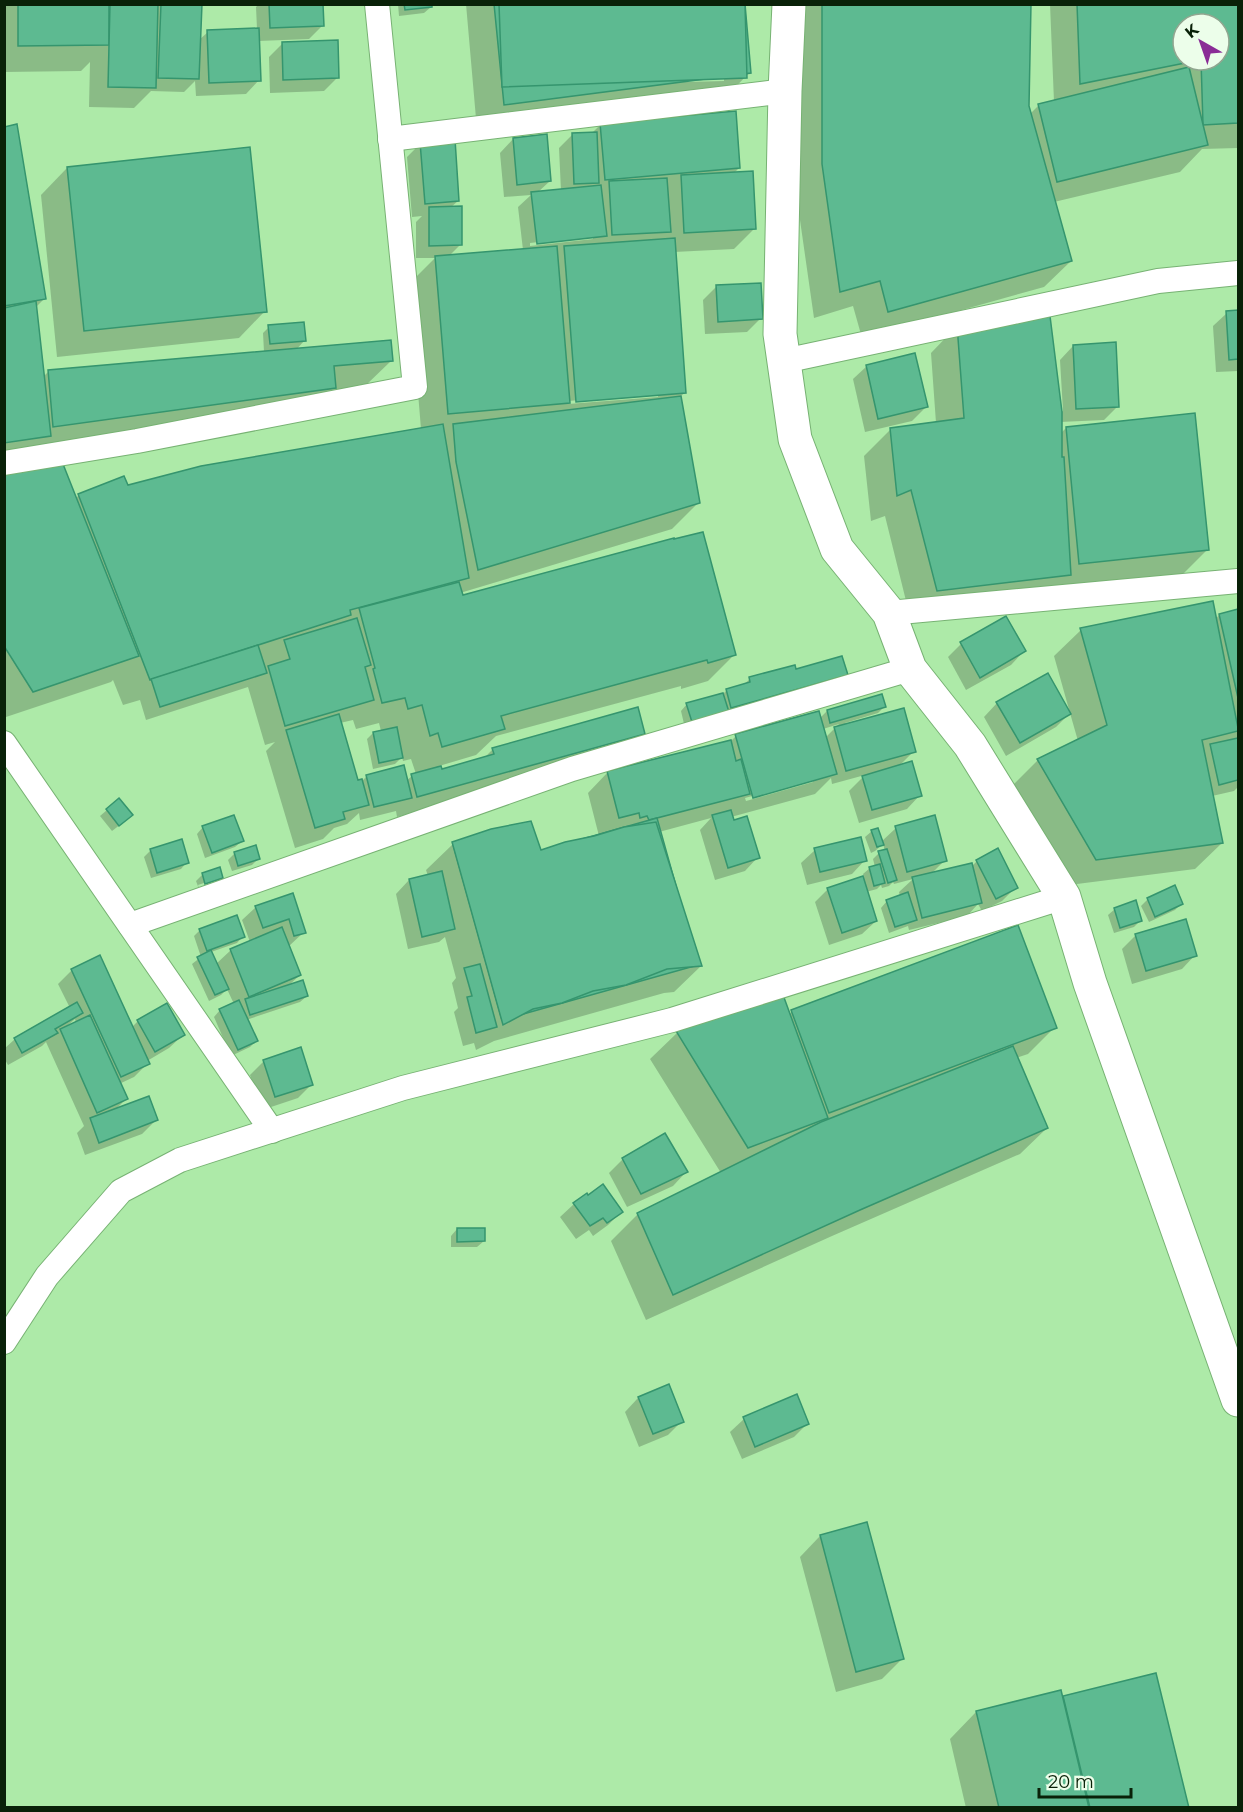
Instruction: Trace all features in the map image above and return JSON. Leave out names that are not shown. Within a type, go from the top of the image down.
[{"type":"street","points":[[4,463],[137,441],[415,387],[378,4]]},
{"type":"street","points":[[789,4],[780,334],[795,439],[837,549],[889,612],[910,669],[970,745],[1064,897],[1094,994],[1239,1400]]},
{"type":"street","points":[[390,139],[785,91]]},
{"type":"street","points":[[784,361],[1158,281],[1239,273]]},
{"type":"street","points":[[889,612],[1239,581]]},
{"type":"street","points":[[130,925],[572,769],[910,669]]},
{"type":"street","points":[[4,743],[272,1131]]},
{"type":"street","points":[[4,1342],[47,1276],[121,1191],[180,1160],[404,1088],[672,1020],[1064,897]]},
{"type":"building","points":[[18,4],[109,4],[109,45],[18,46]]},
{"type":"building","points":[[110,4],[158,4],[156,88],[108,87]]},
{"type":"building","points":[[161,4],[202,4],[199,79],[158,78]]},
{"type":"building","points":[[269,4],[323,4],[324,26],[270,28]]},
{"type":"building","points":[[404,4],[432,4],[432,7],[405,10]]},
{"type":"building","points":[[494,4],[745,4],[751,73],[504,105]]},
{"type":"building","points":[[499,4],[745,4],[747,78],[502,87]]},
{"type":"building","points":[[822,4],[1031,4],[1029,106],[1072,261],[888,312],[880,281],[840,292],[822,164]]},
{"type":"building","points":[[1077,4],[1238,4],[1238,123],[1203,125],[1201,72],[1231,72],[1231,12],[1171,12],[1171,66],[1080,84]]},
{"type":"building","points":[[259,28],[261,81],[209,83],[207,30]]},
{"type":"building","points":[[338,40],[339,78],[283,80],[282,42]]},
{"type":"building","points":[[1171,71],[1190,72],[1208,145],[1057,182],[1038,104]]},
{"type":"building","points":[[736,111],[740,168],[605,180],[600,123]]},
{"type":"building","points":[[17,124],[46,299],[4,306],[4,127]]},
{"type":"building","points":[[597,132],[599,183],[574,184],[572,133]]},
{"type":"building","points":[[547,134],[551,181],[517,185],[513,138]]},
{"type":"building","points":[[455,139],[459,201],[425,204],[420,142]]},
{"type":"building","points":[[250,147],[267,312],[84,331],[67,167]]},
{"type":"building","points":[[753,171],[756,229],[684,233],[681,175]]},
{"type":"building","points":[[667,178],[671,232],[612,235],[609,181]]},
{"type":"building","points":[[601,185],[607,236],[537,244],[531,192]]},
{"type":"building","points":[[462,206],[462,245],[429,246],[429,207]]},
{"type":"building","points":[[675,238],[686,393],[576,402],[564,246]]},
{"type":"building","points":[[557,246],[570,403],[448,414],[435,256]]},
{"type":"building","points":[[761,283],[763,319],[718,322],[716,285]]},
{"type":"building","points":[[36,301],[51,436],[4,443],[4,308]]},
{"type":"building","points":[[1238,310],[1238,359],[1229,360],[1226,311]]},
{"type":"building","points":[[1050,316],[1062,412],[1062,457],[1064,457],[1071,575],[937,591],[911,490],[897,496],[890,428],[964,418],[957,325]]},
{"type":"building","points":[[304,322],[306,341],[270,344],[268,325]]},
{"type":"building","points":[[391,340],[393,361],[334,366],[336,388],[53,427],[48,370]]},
{"type":"building","points":[[1116,342],[1119,407],[1076,409],[1073,345]]},
{"type":"building","points":[[915,353],[928,407],[878,419],[866,365]]},
{"type":"building","points":[[681,396],[700,503],[478,570],[456,462],[453,424]]},
{"type":"building","points":[[1195,413],[1209,550],[1079,564],[1066,427]]},
{"type":"building","points":[[443,424],[469,578],[350,610],[351,615],[150,680],[78,494],[124,476],[128,485],[201,466]]},
{"type":"building","points":[[63,464],[139,656],[33,692],[4,646],[4,473]]},
{"type":"building","points":[[703,532],[736,655],[708,663],[707,660],[501,716],[505,729],[442,747],[438,733],[430,736],[422,705],[408,709],[405,698],[382,703],[359,608],[459,582],[463,595]]},
{"type":"building","points":[[1213,601],[1238,728],[1238,731],[1202,740],[1223,843],[1096,860],[1037,759],[1107,725],[1080,628]]},
{"type":"building","points":[[1238,609],[1238,698],[1219,614]]},
{"type":"building","points":[[1006,616],[1026,651],[980,678],[960,642]]},
{"type":"building","points":[[357,618],[371,665],[365,667],[374,700],[285,726],[268,666],[290,659],[284,640]]},
{"type":"building","points":[[258,645],[267,673],[160,707],[151,679]]},
{"type":"building","points":[[842,656],[848,675],[731,708],[726,689],[750,682],[749,677],[795,665],[796,669]]},
{"type":"building","points":[[1048,673],[1071,714],[1020,743],[996,702]]},
{"type":"building","points":[[723,693],[729,712],[692,722],[686,703]]},
{"type":"building","points":[[882,694],[886,707],[830,723],[827,710]]},
{"type":"building","points":[[638,707],[645,734],[417,797],[411,774],[441,766],[442,769],[494,754],[492,748]]},
{"type":"building","points":[[904,708],[916,752],[846,771],[834,727]]},
{"type":"building","points":[[819,711],[837,774],[753,798],[735,734]]},
{"type":"building","points":[[339,714],[358,780],[362,779],[369,805],[343,812],[345,819],[315,828],[286,730]]},
{"type":"building","points":[[397,727],[403,758],[379,763],[373,732]]},
{"type":"building","points":[[1238,738],[1238,780],[1219,785],[1210,744]]},
{"type":"building","points":[[731,740],[736,761],[741,759],[750,794],[649,820],[647,816],[640,818],[639,813],[619,818],[607,771]]},
{"type":"building","points":[[912,761],[922,796],[872,810],[862,776]]},
{"type":"building","points":[[404,765],[412,798],[374,807],[366,775]]},
{"type":"building","points":[[119,798],[133,815],[119,826],[106,809]]},
{"type":"building","points":[[731,810],[734,820],[747,816],[760,858],[728,868],[712,815]]},
{"type":"building","points":[[234,815],[244,841],[212,853],[202,826]]},
{"type":"building","points":[[935,815],[947,861],[907,872],[895,826]]},
{"type":"building","points":[[657,818],[698,965],[502,1020],[453,844],[528,823],[536,852]]},
{"type":"building","points":[[531,821],[541,850],[624,827],[656,822],[702,966],[667,969],[626,985],[593,991],[562,1003],[533,1009],[503,1025],[452,842],[491,829]]},
{"type":"building","points":[[878,828],[884,845],[877,847],[871,830]]},
{"type":"building","points":[[861,837],[867,861],[820,872],[814,848]]},
{"type":"building","points":[[182,839],[189,863],[157,873],[150,849]]},
{"type":"building","points":[[256,845],[260,859],[238,866],[234,852]]},
{"type":"building","points":[[998,848],[1018,888],[996,899],[976,860]]},
{"type":"building","points":[[887,849],[897,880],[888,883],[878,851]]},
{"type":"building","points":[[972,863],[982,903],[922,918],[912,877]]},
{"type":"building","points":[[880,864],[885,883],[874,886],[869,867]]},
{"type":"building","points":[[220,867],[223,878],[205,884],[202,873]]},
{"type":"building","points":[[442,871],[455,929],[422,937],[409,879]]},
{"type":"building","points":[[863,876],[877,921],[842,933],[827,888]]},
{"type":"building","points":[[1175,885],[1183,904],[1155,917],[1147,898]]},
{"type":"building","points":[[908,892],[917,920],[895,927],[886,900]]},
{"type":"building","points":[[293,893],[306,933],[294,936],[289,919],[263,928],[255,906]]},
{"type":"building","points":[[1136,900],[1142,921],[1120,928],[1114,908]]},
{"type":"building","points":[[237,915],[245,937],[207,951],[199,929]]},
{"type":"building","points":[[1186,919],[1197,956],[1146,971],[1135,934]]},
{"type":"building","points":[[1018,925],[1057,1028],[829,1113],[791,1010]]},
{"type":"building","points":[[282,927],[301,975],[249,997],[230,949]]},
{"type":"building","points":[[211,950],[229,989],[215,995],[197,957]]},
{"type":"building","points":[[100,955],[150,1064],[121,1077],[71,969]]},
{"type":"building","points":[[480,964],[497,1027],[476,1033],[467,997],[472,996],[464,968]]},
{"type":"building","points":[[303,980],[308,996],[250,1015],[245,999]]},
{"type":"building","points":[[782,992],[828,1118],[748,1148],[676,1031]]},
{"type":"building","points":[[239,1000],[258,1041],[238,1050],[219,1009]]},
{"type":"building","points":[[77,1002],[83,1013],[55,1029],[58,1033],[22,1053],[14,1038]]},
{"type":"building","points":[[167,1003],[185,1035],[155,1052],[137,1020]]},
{"type":"building","points":[[90,1015],[128,1099],[97,1113],[60,1029]]},
{"type":"building","points":[[1013,1046],[1048,1128],[673,1295],[637,1213],[821,1122]]},
{"type":"building","points":[[301,1047],[313,1085],[275,1097],[263,1060]]},
{"type":"building","points":[[149,1096],[158,1120],[99,1143],[90,1118]]},
{"type":"building","points":[[665,1133],[688,1172],[641,1194],[622,1158]]},
{"type":"building","points":[[603,1184],[623,1212],[607,1223],[603,1218],[590,1226],[573,1203]]},
{"type":"building","points":[[457,1228],[485,1228],[485,1241],[457,1242]]},
{"type":"building","points":[[669,1384],[684,1422],[653,1434],[638,1397]]},
{"type":"building","points":[[797,1394],[809,1424],[755,1447],[743,1417]]},
{"type":"building","points":[[867,1522],[904,1659],[856,1672],[820,1535]]},
{"type":"building","points":[[1156,1673],[1189,1808],[1090,1808],[1063,1696]]},
{"type":"building","points":[[1061,1690],[1089,1808],[999,1808],[976,1711]]}]
